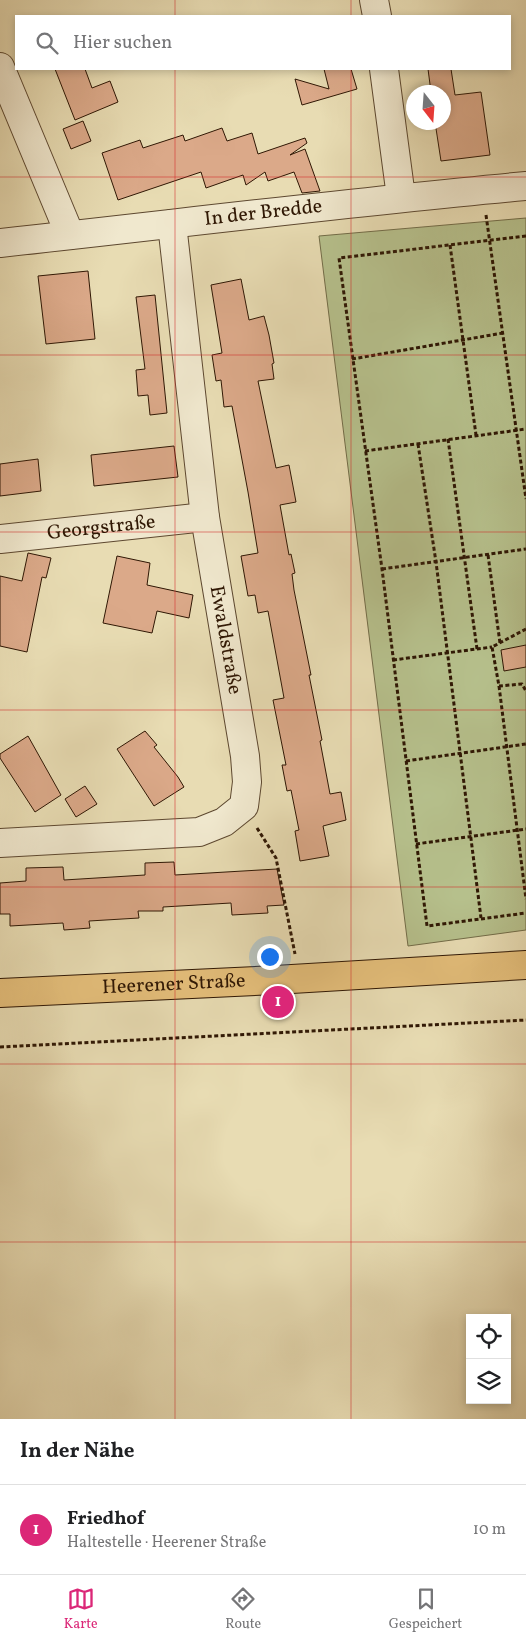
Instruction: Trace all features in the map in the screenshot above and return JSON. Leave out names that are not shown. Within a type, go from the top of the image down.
[{"type":"main road","name":"Heerener Straße","points":[[0,993],[526,965]]},
{"type":"street","points":[[374,0],[377,15]]},
{"type":"street","points":[[0,67],[70,235]]},
{"type":"street","points":[[384,70],[401,197]]},
{"type":"street","name":"In der Bredde","points":[[0,243],[401,197],[526,186]]},
{"type":"street","name":"Ewaldstraße","points":[[172,224],[204,517],[245,756],[247,782],[244,806]]},
{"type":"street","name":"Georgstraße","points":[[0,539],[204,517]]},
{"type":"street","points":[[0,843],[199,832],[224,822],[244,806]]},
{"type":"path","points":[[483,190],[526,499]]},
{"type":"path","points":[[526,236],[339,258],[394,660],[427,926],[526,913]]},
{"type":"path","points":[[450,245],[476,436]]},
{"type":"path","points":[[352,359],[503,334]]},
{"type":"path","points":[[365,451],[526,429]]},
{"type":"path","points":[[448,440],[477,649]]},
{"type":"path","points":[[418,444],[436,562],[481,918]]},
{"type":"path","points":[[382,569],[526,549]]},
{"type":"path","points":[[488,555],[500,643]]},
{"type":"path","points":[[394,660],[492,648],[526,629]]},
{"type":"path","points":[[492,648],[499,686],[526,899]]},
{"type":"path","points":[[499,686],[522,684],[526,691]]},
{"type":"path","points":[[406,761],[526,744]]},
{"type":"path","points":[[244,806],[276,858],[300,978]]},
{"type":"path","points":[[416,844],[526,829]]},
{"type":"path","points":[[0,1047],[526,1020]]},
{"type":"green space","points":[[526,218],[526,930],[408,946],[319,236]]},
{"type":"building","points":[[55,70],[85,70],[92,88],[110,81],[118,102],[75,120]]},
{"type":"building","points":[[324,70],[351,70],[357,89],[302,105],[295,79],[329,89]]},
{"type":"building","points":[[428,70],[451,70],[455,95],[481,92],[490,155],[441,161],[436,130],[451,130],[451,85],[430,85]]},
{"type":"building","points":[[83,121],[91,141],[71,149],[63,129]]},
{"type":"building","points":[[222,128],[227,141],[252,133],[258,154],[305,138],[307,143],[290,155],[305,149],[320,191],[302,193],[294,172],[268,181],[265,172],[246,185],[243,175],[206,188],[201,172],[118,200],[102,153],[140,140],[143,148],[183,135],[185,141]]},
{"type":"building","points":[[88,271],[95,339],[46,344],[38,276]]},
{"type":"building","points":[[241,279],[249,320],[264,316],[269,335],[274,363],[272,364],[274,379],[258,381],[276,468],[289,465],[296,502],[280,505],[289,555],[291,554],[295,573],[292,574],[294,590],[311,675],[309,675],[322,740],[320,741],[330,794],[341,792],[346,820],[323,826],[329,856],[300,861],[295,831],[299,830],[291,790],[287,791],[282,765],[286,765],[273,700],[284,698],[268,611],[258,613],[255,595],[248,596],[241,556],[258,553],[232,406],[224,407],[221,380],[216,381],[212,355],[222,353],[211,285]]},
{"type":"building","points":[[155,295],[167,413],[150,415],[148,395],[138,396],[136,370],[145,369],[136,297]]},
{"type":"building","points":[[174,446],[178,477],[94,486],[91,455]]},
{"type":"building","points":[[38,459],[41,491],[0,496],[0,464]]},
{"type":"building","points":[[28,553],[51,558],[46,578],[42,577],[27,652],[0,646],[0,576],[22,581]]},
{"type":"building","points":[[117,556],[150,563],[147,585],[193,595],[189,618],[157,611],[152,633],[103,623]]},
{"type":"building","points":[[526,645],[526,667],[504,671],[501,650]]},
{"type":"building","points":[[145,731],[157,745],[154,747],[184,787],[154,806],[117,749]]},
{"type":"building","points":[[28,736],[61,795],[35,812],[0,758],[0,754]]},
{"type":"building","points":[[85,786],[97,804],[76,817],[65,799]]},
{"type":"building","points":[[174,862],[175,875],[277,869],[284,905],[267,906],[268,913],[232,915],[231,903],[163,907],[163,911],[138,911],[139,918],[89,921],[90,928],[64,930],[63,923],[10,926],[10,914],[0,914],[0,883],[26,881],[26,868],[63,867],[64,880],[145,875],[145,863]]},
{"type":"place","name":"Friedhof","points":[[278,1002]]}]
